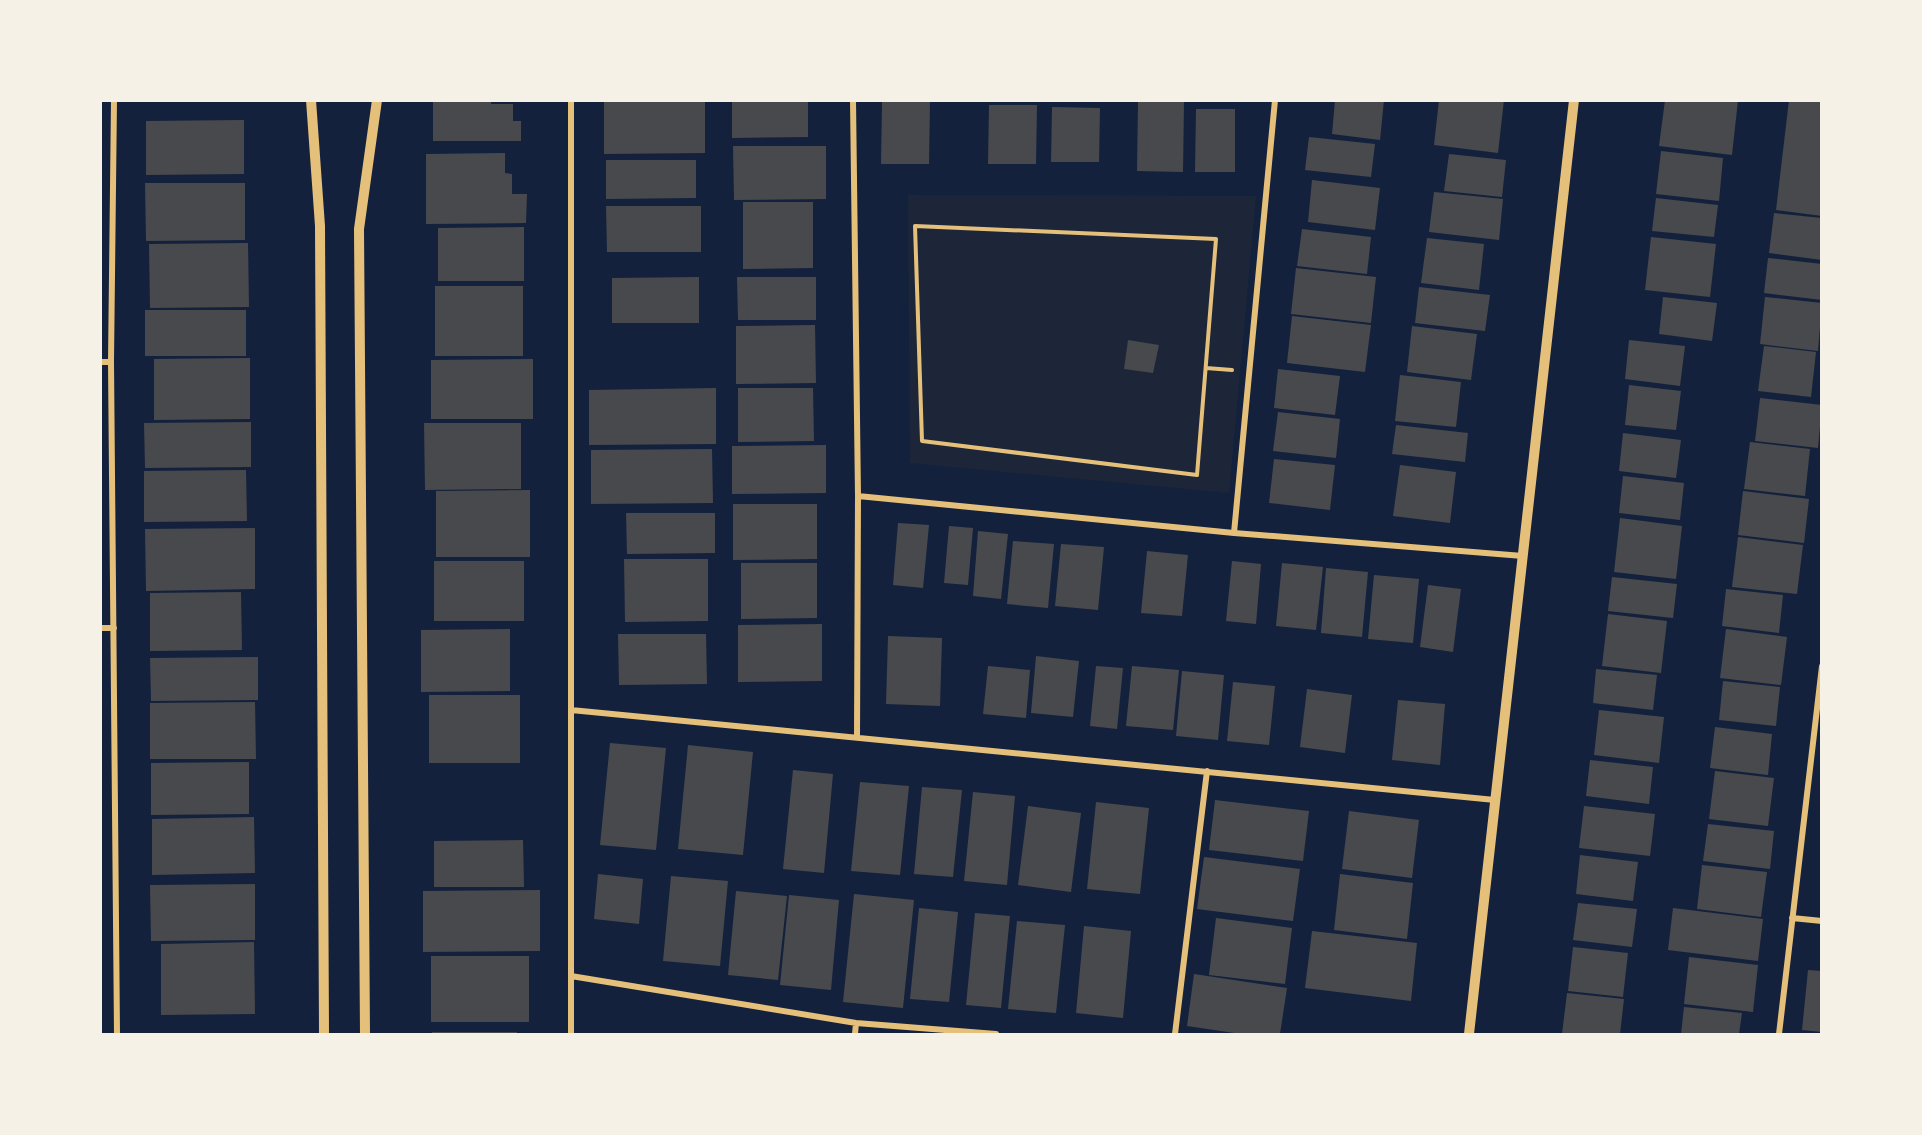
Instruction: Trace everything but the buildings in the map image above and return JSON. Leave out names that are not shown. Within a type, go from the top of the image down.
[{"type":"street","points":[[114,100],[111,362],[117,1035]]},
{"type":"street","points":[[311,100],[320,226],[324,1035]]},
{"type":"street","points":[[365,1035],[359,229],[377,100]]},
{"type":"street","points":[[570,100],[572,1035]]},
{"type":"street","points":[[854,100],[858,495],[857,737]]},
{"type":"street","points":[[1234,533],[1275,100]]},
{"type":"street","points":[[1468,1035],[1574,100]]},
{"type":"street","points":[[100,362],[111,362]]},
{"type":"street","points":[[858,495],[1234,533],[1523,556]]},
{"type":"street","points":[[100,628],[114,628]]},
{"type":"street","points":[[1779,1035],[1821,666]]},
{"type":"street","points":[[571,710],[1495,800]]},
{"type":"street","points":[[1175,1035],[1207,771]]},
{"type":"street","points":[[1792,918],[1821,921]]},
{"type":"street","points":[[571,976],[856,1023],[996,1035]]},
{"type":"street","points":[[855,1035],[856,1023]]},
{"type":"path","points":[[915,226],[1215,239],[1197,475],[922,441],[915,226]]},
{"type":"shaded area","points":[[908,195],[1256,196],[1229,493],[910,463]]}]
